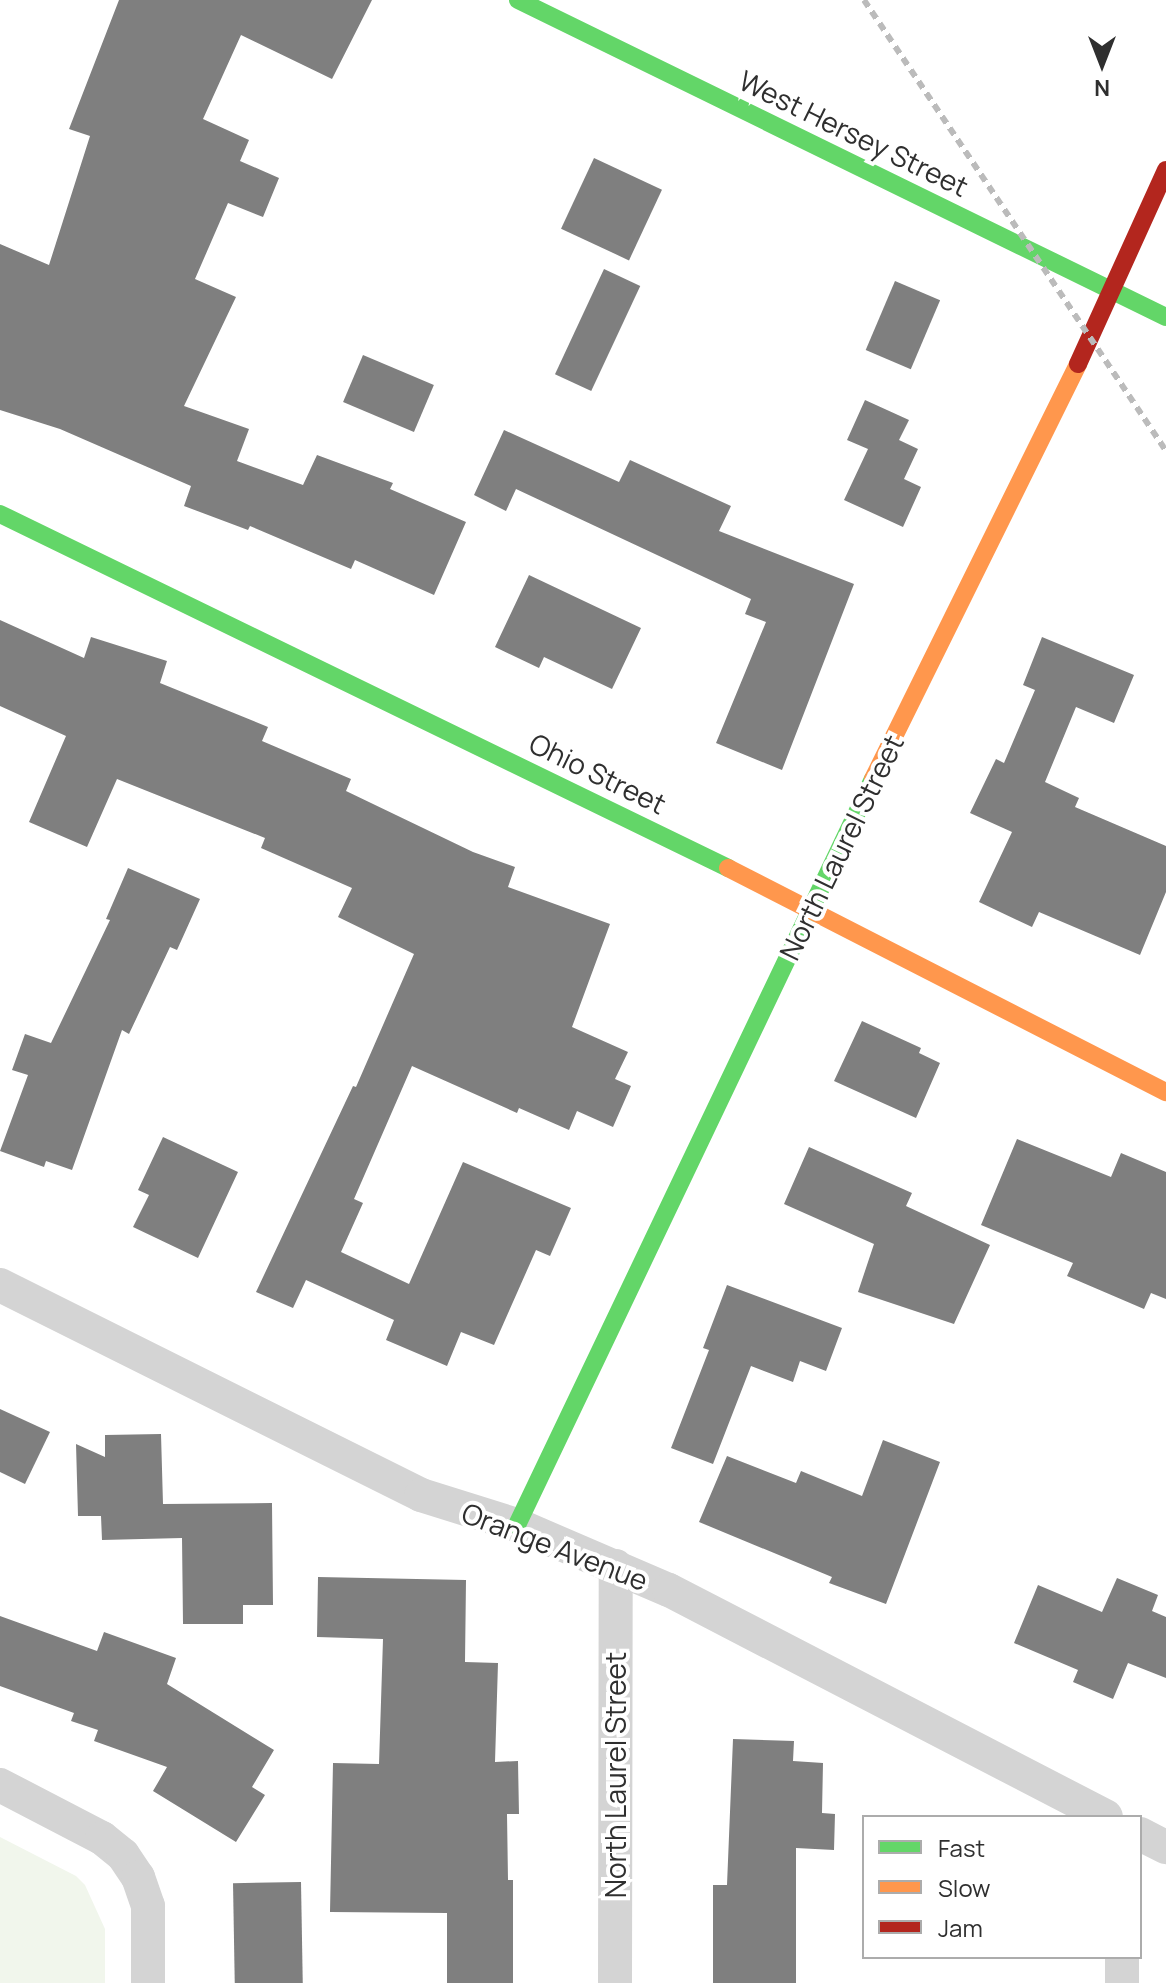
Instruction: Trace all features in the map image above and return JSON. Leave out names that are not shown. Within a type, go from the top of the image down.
[{"type":"street","name":"West Hersey Street","points":[[518,0],[1166,317]]},
{"type":"street","name":"North Laurel Street","points":[[517,1525],[809,908],[968,593],[1166,170]]},
{"type":"street","name":"Ohio Street","points":[[0,514],[809,908],[1166,1092]]},
{"type":"street","name":"Orange Avenue","points":[[0,1285],[421,1495],[517,1525],[616,1566],[1102,1815]]},
{"type":"street","name":"North Laurel Street","points":[[615,1983],[616,1566]]},
{"type":"street","points":[[0,1785],[102,1838],[123,1855],[138,1877],[148,1906],[148,1983]]},
{"type":"street","points":[[1142,1835],[1166,1847]]},
{"type":"street","points":[[1122,1959],[1122,1983]]},
{"type":"shaded area","points":[[0,1837],[76,1876],[85,1885],[105,1929],[105,1983],[0,1983]]},
{"type":"building","points":[[119,0],[372,0],[332,79],[241,35],[203,119],[249,140],[240,161],[279,178],[263,217],[228,203],[195,279],[236,297],[184,406],[249,429],[237,461],[303,485],[317,455],[393,483],[390,489],[466,522],[434,595],[355,560],[351,569],[250,526],[248,530],[184,506],[191,486],[60,429],[0,410],[0,244],[49,265],[90,136],[69,129]]},
{"type":"building","points":[[594,158],[662,190],[629,260],[561,229]]},
{"type":"building","points":[[604,269],[640,286],[591,391],[555,374]]},
{"type":"building","points":[[895,281],[940,300],[911,369],[866,350]]},
{"type":"building","points":[[363,355],[434,385],[414,432],[343,402]]},
{"type":"building","points":[[865,400],[909,420],[899,440],[918,449],[904,479],[921,487],[903,527],[844,500],[868,449],[847,440]]},
{"type":"building","points":[[504,430],[619,482],[630,460],[731,506],[719,531],[854,584],[782,770],[716,743],[766,622],[745,614],[751,599],[516,489],[506,511],[474,495]]},
{"type":"building","points":[[529,575],[641,628],[612,689],[544,657],[539,668],[495,647]]},
{"type":"building","points":[[0,620],[84,658],[91,637],[167,661],[160,683],[268,727],[262,741],[351,779],[346,791],[473,852],[515,867],[508,887],[610,924],[572,1027],[628,1052],[615,1079],[631,1086],[613,1127],[577,1111],[569,1130],[519,1108],[517,1113],[412,1066],[354,1199],[363,1203],[341,1252],[409,1284],[463,1162],[571,1208],[550,1256],[536,1250],[494,1345],[461,1332],[447,1366],[386,1340],[394,1320],[306,1280],[293,1308],[256,1292],[353,1086],[356,1087],[414,954],[338,917],[352,888],[261,848],[265,838],[117,779],[87,847],[29,822],[66,736],[0,706]]},
{"type":"building","points":[[1042,637],[1134,675],[1114,723],[1076,707],[1045,782],[1079,798],[1075,807],[1166,846],[1166,892],[1140,955],[1039,912],[1032,927],[979,902],[1012,832],[970,813],[996,759],[1004,763],[1035,690],[1023,685]]},
{"type":"building","points":[[128,868],[200,899],[177,950],[170,947],[129,1034],[122,1030],[72,1170],[46,1161],[44,1167],[0,1151],[28,1075],[12,1070],[25,1034],[51,1043],[110,920],[106,919]]},
{"type":"building","points":[[862,1021],[921,1048],[919,1053],[940,1063],[916,1118],[834,1081]]},
{"type":"building","points":[[163,1137],[238,1172],[198,1258],[133,1227],[149,1195],[138,1190]]},
{"type":"building","points":[[1017,1139],[1111,1177],[1121,1153],[1166,1172],[1166,1299],[1151,1293],[1144,1309],[1067,1276],[1073,1263],[981,1225]]},
{"type":"building","points":[[809,1147],[912,1193],[906,1206],[990,1245],[954,1324],[858,1292],[874,1244],[784,1204]]},
{"type":"building","points":[[727,1285],[842,1328],[826,1371],[800,1361],[793,1382],[751,1366],[713,1464],[671,1448],[709,1350],[703,1348]]},
{"type":"building","points":[[0,1409],[50,1432],[25,1484],[0,1472]]},
{"type":"building","points":[[161,1434],[163,1504],[272,1503],[273,1605],[243,1605],[243,1624],[183,1624],[182,1538],[102,1540],[101,1516],[78,1516],[76,1444],[105,1457],[105,1435]]},
{"type":"building","points":[[883,1440],[940,1462],[886,1604],[829,1583],[832,1577],[699,1522],[727,1456],[796,1483],[801,1471],[862,1496]]},
{"type":"building","points":[[318,1577],[466,1580],[465,1662],[498,1663],[495,1762],[518,1761],[519,1814],[507,1814],[508,1880],[513,1880],[513,1983],[447,1983],[447,1913],[330,1912],[333,1763],[379,1764],[383,1639],[317,1637]]},
{"type":"building","points":[[1117,1578],[1158,1595],[1152,1611],[1166,1617],[1166,1678],[1128,1663],[1113,1699],[1073,1682],[1078,1670],[1014,1643],[1038,1585],[1102,1612]]},
{"type":"building","points":[[0,1616],[97,1651],[104,1632],[176,1658],[167,1684],[274,1750],[252,1787],[265,1795],[236,1842],[153,1791],[167,1767],[94,1741],[98,1730],[71,1721],[74,1713],[0,1686]]},
{"type":"building","points":[[733,1739],[794,1741],[793,1761],[823,1763],[822,1813],[835,1814],[834,1850],[796,1848],[796,1983],[713,1983],[713,1885],[727,1885]]},
{"type":"building","points":[[301,1882],[303,1983],[235,1983],[233,1883]]},
{"type":"railway","points":[[864,0],[1166,451]]},
{"type":"traffic: fast","points":[[518,0],[1166,317]]},
{"type":"traffic: fast","points":[[0,514],[728,868]]},
{"type":"traffic: fast","points":[[517,1525],[873,779]]},
{"type":"traffic: slow","points":[[873,779],[1078,364]]},
{"type":"traffic: slow","points":[[728,868],[1166,1092]]},
{"type":"traffic: jam","points":[[1078,364],[1166,170]]}]
